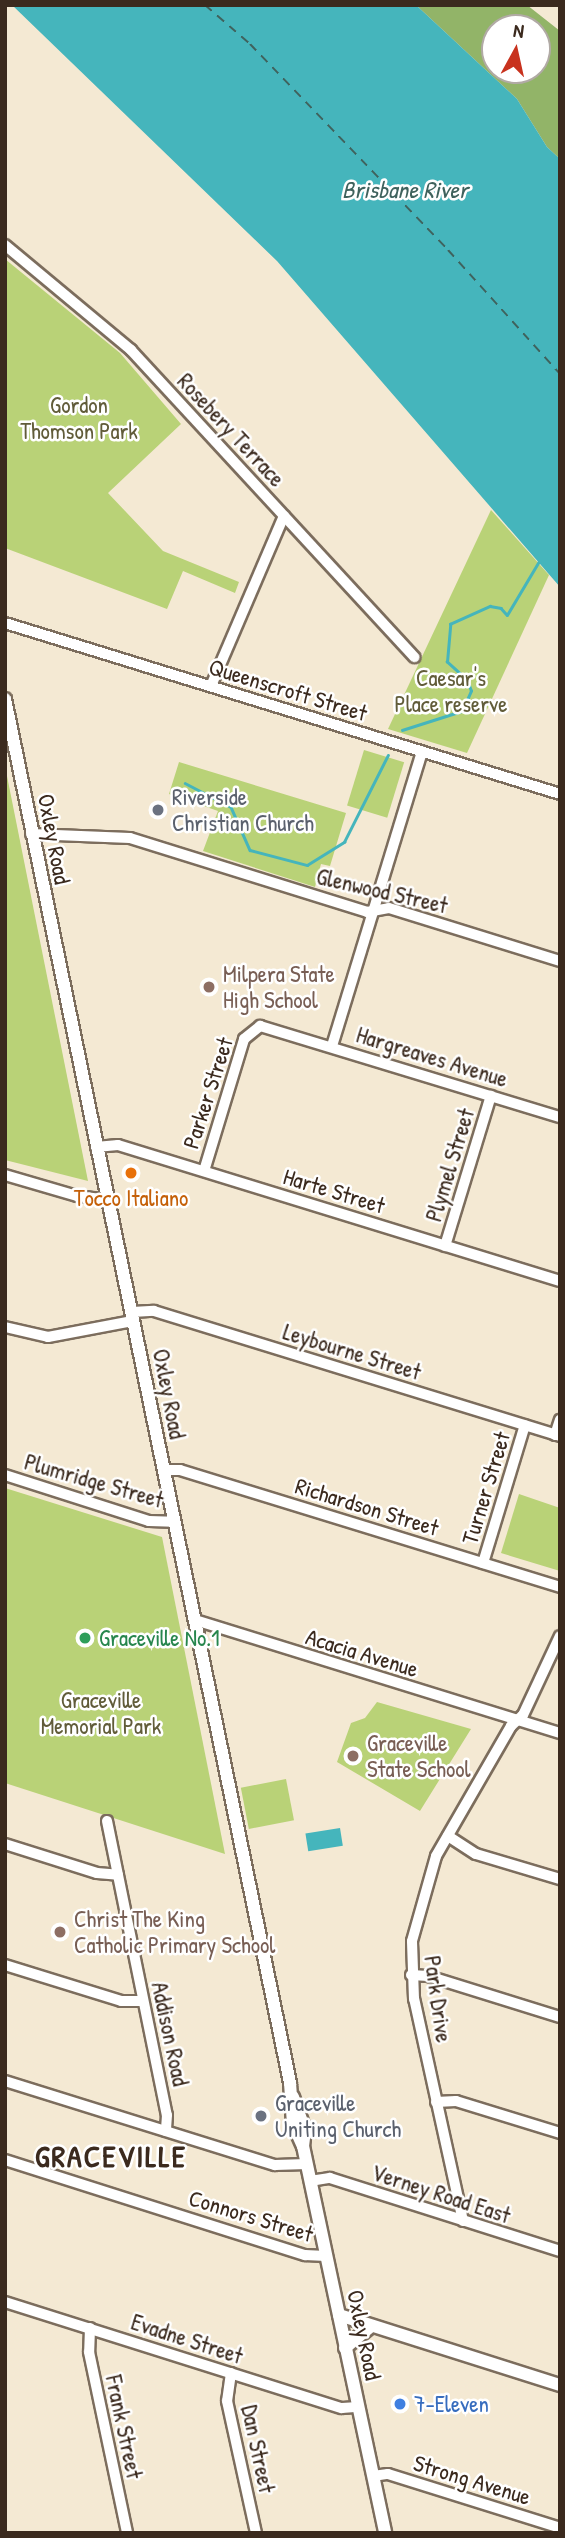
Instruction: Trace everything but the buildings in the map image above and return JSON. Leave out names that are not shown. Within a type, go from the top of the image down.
[{"type":"main road","name":"Oxley Road","points":[[5,699],[292,2097],[305,2130],[303,2146],[385,2533]]},
{"type":"main road","points":[[338,2315],[560,2385]]},
{"type":"main road","points":[[345,2348],[371,2326]]},
{"type":"street","name":"Rosebery Terrace","points":[[5,245],[120,339],[414,657]]},
{"type":"street","points":[[211,686],[284,516]]},
{"type":"street","name":"Queenscroft Street","points":[[5,623],[560,794]]},
{"type":"street","points":[[332,1046],[422,751]]},
{"type":"street","name":"Glenwood Street","points":[[31,834],[124,837],[367,912],[393,909],[560,961]]},
{"type":"street","name":"Hargreaves Avenue","points":[[252,1029],[270,1027],[560,1117]]},
{"type":"street","name":"Parker Street","points":[[204,1171],[243,1044],[252,1029]]},
{"type":"street","name":"Plymel Street","points":[[445,1246],[491,1096]]},
{"type":"street","name":"Harte Street","points":[[96,1147],[114,1144],[560,1281]]},
{"type":"street","points":[[5,1175],[77,1196],[109,1200]]},
{"type":"street","name":"Leybourne Street","points":[[5,1327],[48,1337],[154,1311],[557,1435]]},
{"type":"street","points":[[557,1435],[560,1420]]},
{"type":"street","name":"Turner Street","points":[[483,1563],[525,1425]]},
{"type":"street","name":"Richardson Street","points":[[163,1470],[180,1470],[560,1587]]},
{"type":"street","name":"Plumridge Street","points":[[5,1475],[149,1521],[173,1522]]},
{"type":"street","name":"Acacia Avenue","points":[[195,1620],[560,1733]]},
{"type":"street","points":[[517,1721],[548,1670],[560,1636]]},
{"type":"street","name":"Park Drive","points":[[463,2221],[411,1975],[418,1911],[432,1865],[517,1721]]},
{"type":"street","name":"Addison Road","points":[[107,1821],[167,2115],[166,2131]]},
{"type":"street","points":[[448,1836],[476,1854],[560,1879]]},
{"type":"street","points":[[5,1844],[97,1873],[118,1875]]},
{"type":"street","points":[[5,1965],[121,2001],[143,2001]]},
{"type":"street","points":[[411,1975],[428,1976],[560,2017]]},
{"type":"street","points":[[5,2081],[281,2167],[307,2164]]},
{"type":"street","points":[[436,2102],[453,2100],[560,2133]]},
{"type":"street","name":"Connors Street","points":[[5,2160],[305,2255],[326,2256]]},
{"type":"street","name":"Verney Road East","points":[[310,2181],[330,2178],[560,2251]]},
{"type":"street","name":"Evadne Street","points":[[5,2302],[342,2408],[358,2407]]},
{"type":"street","name":"Frank Street","points":[[90,2328],[89,2353],[127,2533]]},
{"type":"street","name":"Dan Street","points":[[231,2372],[228,2400],[256,2533]]},
{"type":"street","name":"Strong Avenue","points":[[373,2476],[388,2474],[560,2528]]},
{"type":"green space","points":[[416,5],[527,5],[538,14],[481,14],[481,65]]},
{"type":"green space","points":[[551,24],[560,31],[560,159],[547,147],[517,99],[501,84],[551,84]]},
{"type":"green space","name":"Gordon Thomson Park","points":[[5,259],[120,353],[181,424],[108,493],[163,551],[239,582],[235,593],[183,571],[167,609],[5,548]]},
{"type":"green space","name":"Caesar's Place reserve","points":[[491,510],[549,575],[467,753],[388,729]]},
{"type":"green space","points":[[364,750],[404,762],[387,818],[347,805]]},
{"type":"green space","points":[[179,762],[346,813],[330,866],[321,864],[315,887],[203,851],[218,811],[169,794]]},
{"type":"green space","points":[[5,766],[88,1181],[5,1160]]},
{"type":"green space","name":"Graceville Memorial Park","points":[[5,1488],[162,1537],[225,1854],[5,1783]]},
{"type":"green space","points":[[519,1494],[560,1508],[560,1571],[501,1553]]},
{"type":"green space","points":[[377,1702],[471,1729],[420,1811],[337,1762],[351,1723],[365,1718]]},
{"type":"green space","points":[[286,1779],[294,1820],[249,1829],[241,1788]]},
{"type":"water","name":"Brisbane River","points":[[12,5],[416,5],[481,65],[481,84],[501,84],[517,99],[547,147],[560,159],[560,587],[277,261]]},
{"type":"water","points":[[340,1828],[343,1846],[308,1851],[305,1833]]},
{"type":"waterway","points":[[402,730],[462,711],[471,691],[467,680],[447,662],[450,624],[490,606],[501,608],[507,615],[538,563]]},
{"type":"waterway","points":[[185,783],[231,807],[250,850],[307,865],[344,842],[388,755]]},
{"type":"ferry route","points":[[205,5],[250,44],[448,250],[560,374]]},
{"type":"place","name":"Riverside Christian Church","points":[[158,810]]},
{"type":"place","name":"Milpera State High School","points":[[209,987]]},
{"type":"place","name":"Tocco Italiano","points":[[131,1173]]},
{"type":"place","name":"Graceville No.1","points":[[85,1638]]},
{"type":"place","name":"Graceville State School","points":[[353,1756]]},
{"type":"place","name":"Christ The King Catholic Primary School","points":[[60,1932]]},
{"type":"place","name":"Graceville Uniting Church","points":[[261,2116]]},
{"type":"place","name":"7-Eleven","points":[[400,2404]]},
{"type":"district","name":"GRACEVILLE","points":[[111,2156]]}]
